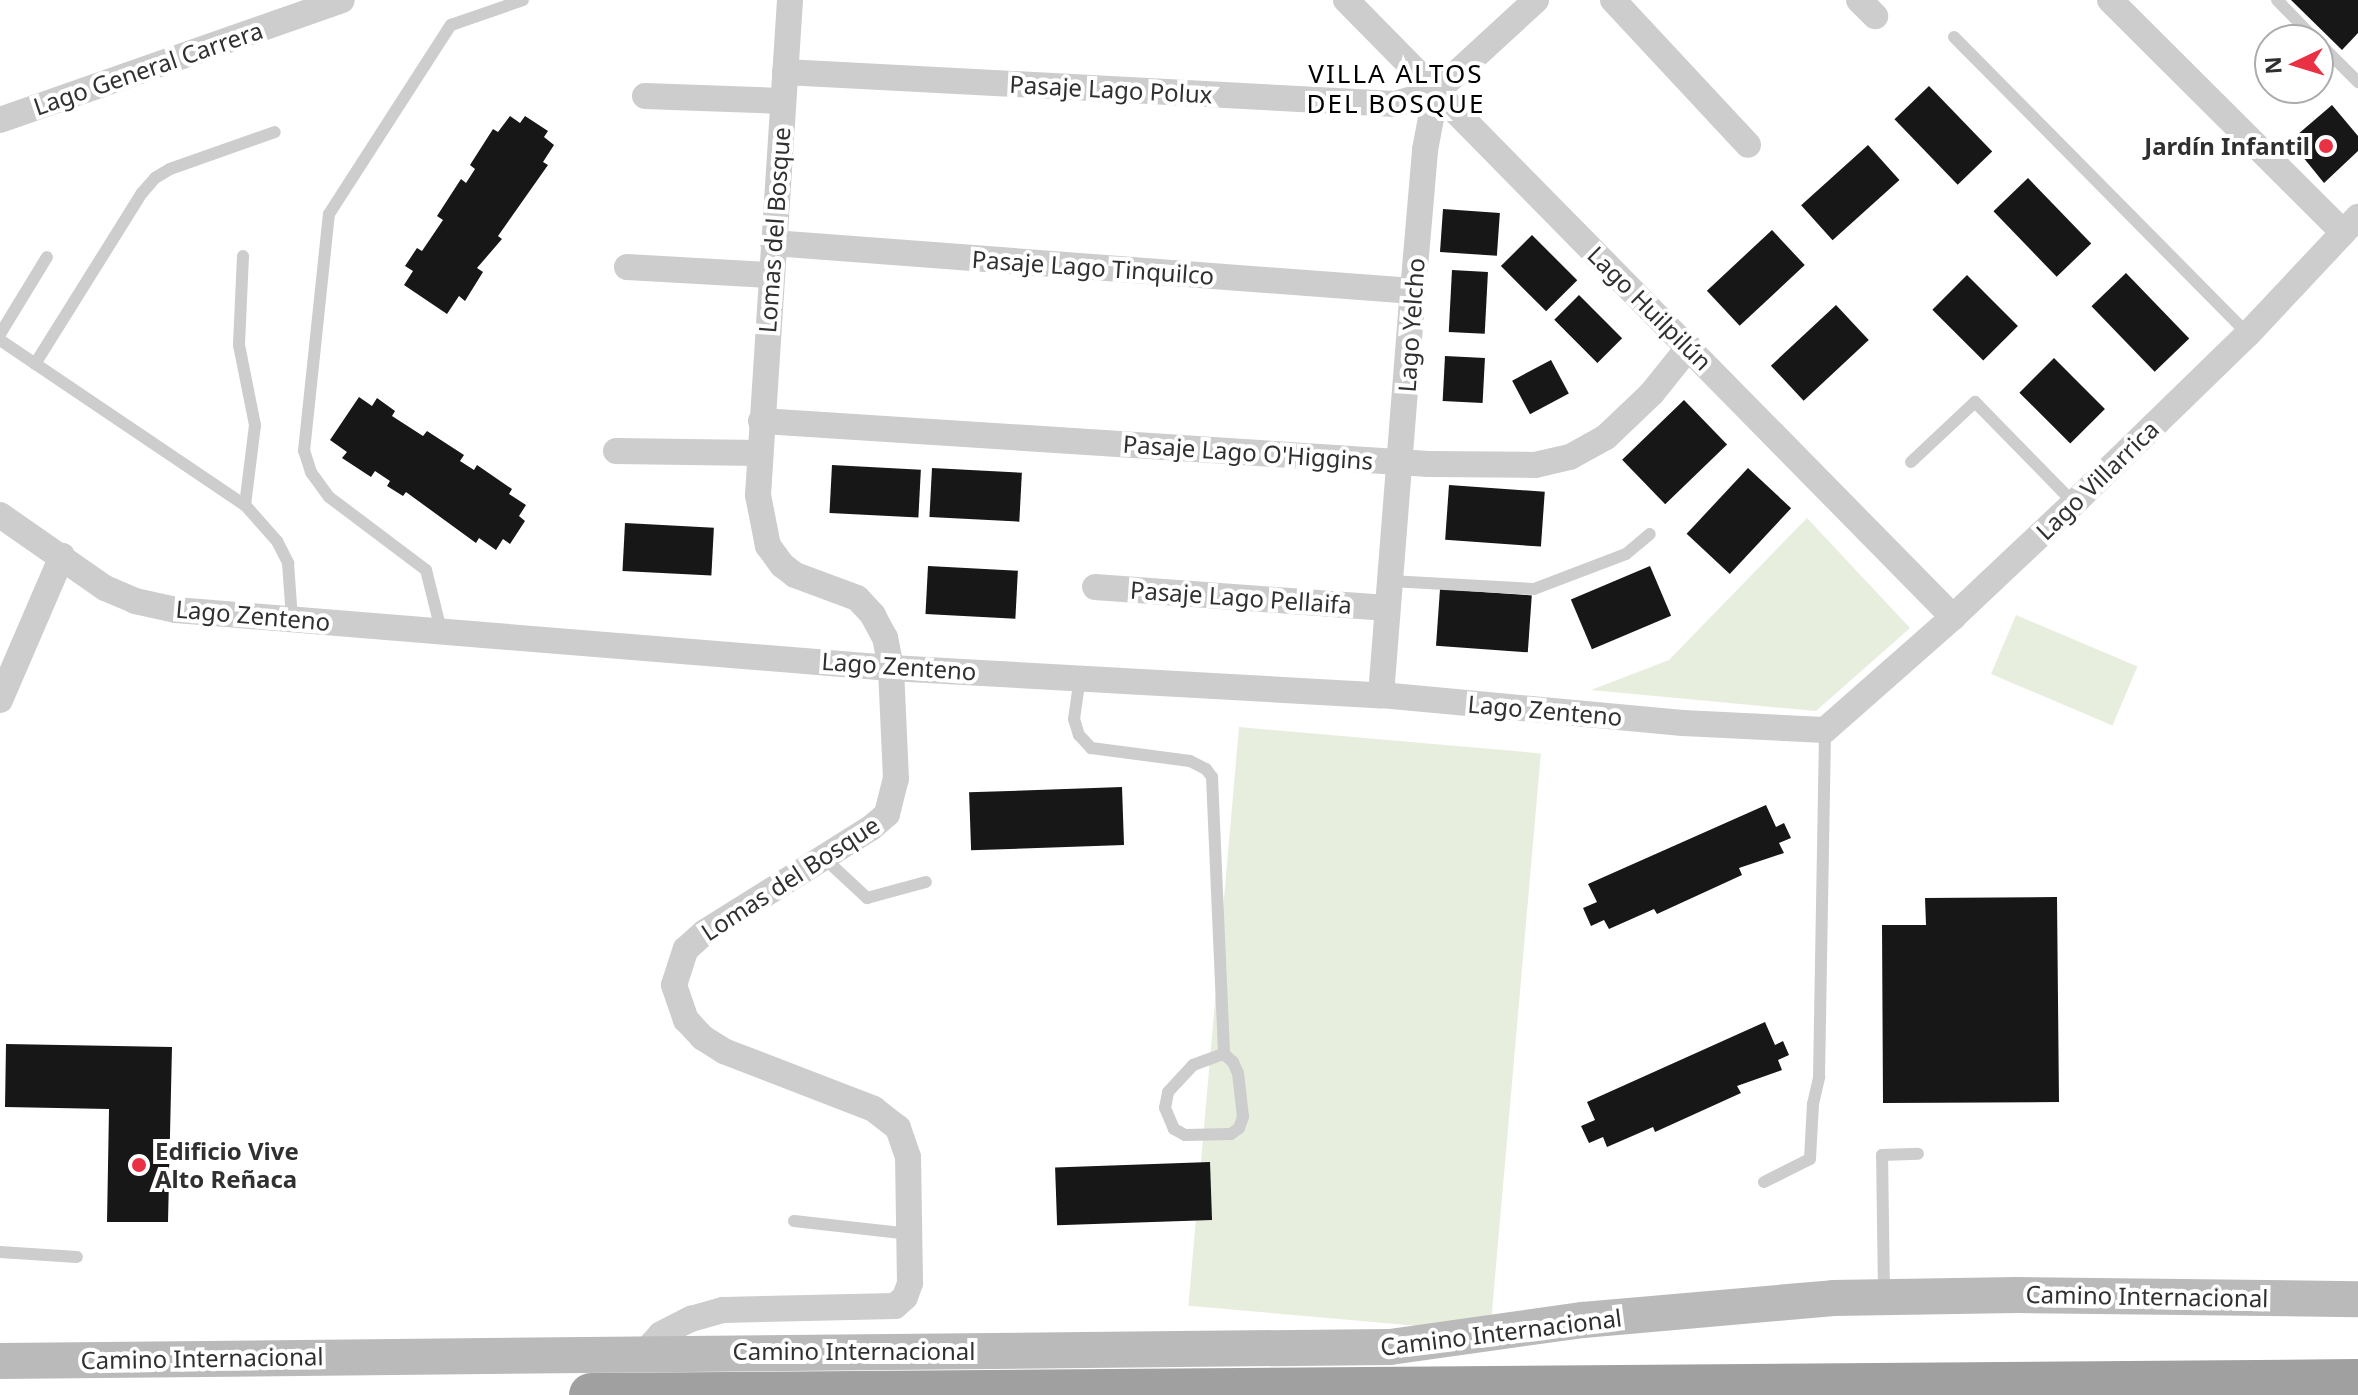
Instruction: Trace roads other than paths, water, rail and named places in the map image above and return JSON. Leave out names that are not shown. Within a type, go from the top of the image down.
[{"type":"highway","points":[[591,1395],[2358,1381]]},
{"type":"main road","name":"Camino Internacional","points":[[0,1361],[1390,1347],[1583,1320],[1884,1297],[2017,1295],[2358,1299]]},
{"type":"street","name":"Lago General Carrera","points":[[0,120],[342,0]]},
{"type":"street","name":"Lomas del Bosque","points":[[790,0],[758,495],[768,546],[795,575],[857,598],[873,615],[885,638],[891,668],[896,779],[894,799],[887,814],[871,828],[705,932],[686,949],[674,985],[686,1020],[703,1038],[724,1051],[874,1109],[898,1128],[908,1157],[910,1283],[905,1297]]},
{"type":"street","name":"Lago Huilpilún","points":[[1346,0],[1953,617]]},
{"type":"street","points":[[1436,92],[1536,0]]},
{"type":"street","points":[[1613,0],[1748,145]]},
{"type":"street","points":[[2110,0],[2350,224]]},
{"type":"street","name":"Pasaje Lago Polux","points":[[785,72],[1395,104],[1436,92]]},
{"type":"street","name":"Lago Yelcho","points":[[1381,695],[1425,150],[1436,92]]},
{"type":"street","points":[[645,96],[783,101]]},
{"type":"street","name":"Lago Villarrica","points":[[1825,730],[1953,617],[2074,503],[2248,334],[2350,224]]},
{"type":"street","name":"Pasaje Lago Tinquilco","points":[[773,243],[1413,291]]},
{"type":"street","points":[[627,267],[771,275]]},
{"type":"street","name":"Pasaje Lago O'Higgins","points":[[761,421],[1401,462],[1514,466],[1570,457],[1590,449],[1625,420],[1689,347]]},
{"type":"street","points":[[616,451],[759,453]]},
{"type":"street","name":"Lago Zenteno","points":[[0,515],[105,588],[135,601],[176,610],[891,668],[1381,695],[1683,723],[1825,730]]},
{"type":"street","points":[[0,700],[62,556]]},
{"type":"street","name":"Pasaje Lago Pellaifa","points":[[1095,587],[1387,608]]},
{"type":"street","name":"Camino Internacional","points":[[644,1353],[661,1334],[691,1319],[723,1310],[876,1308],[895,1306],[905,1297]]},
{"type":"lane","points":[[441,630],[426,570],[329,497],[311,472],[304,451],[329,214],[451,25],[523,0]]},
{"type":"lane","points":[[2277,0],[2300,24]]},
{"type":"lane","points":[[1954,37],[2248,334]]},
{"type":"lane","points":[[2334,58],[2358,82]]},
{"type":"lane","points":[[35,364],[142,193],[155,178],[170,169],[275,132]]},
{"type":"lane","points":[[243,256],[239,345],[255,425],[245,505]]},
{"type":"lane","points":[[0,334],[47,257]]},
{"type":"lane","points":[[0,340],[245,505],[277,541],[288,563],[292,619]]},
{"type":"lane","points":[[1911,462],[1975,402],[2074,503]]},
{"type":"lane","points":[[1390,581],[1534,589],[1626,554],[1650,534]]},
{"type":"lane","points":[[1080,677],[1074,719],[1079,735],[1091,748],[1190,761],[1206,769],[1212,777],[1224,1054],[1233,1062],[1238,1073],[1243,1117],[1239,1128],[1231,1134],[1185,1135],[1174,1129],[1165,1108],[1168,1092],[1193,1065],[1224,1054]]},
{"type":"lane","points":[[1764,1182],[1810,1159],[1813,1104],[1819,1077],[1825,730]]},
{"type":"lane","points":[[823,858],[867,898],[926,882]]},
{"type":"lane","points":[[1884,1297],[1882,1155],[1918,1154]]},
{"type":"lane","points":[[794,1221],[911,1234]]},
{"type":"lane","points":[[0,1252],[77,1257]]},
{"type":"place","name":"Jardín Infantil","points":[[2326,146]]},
{"type":"place","name":"Edificio Vive Alto Reñaca","points":[[139,1165]]},
{"type":"district","name":"VILLA ALTOS DEL BOSQUE","points":[[1396,89]]}]
